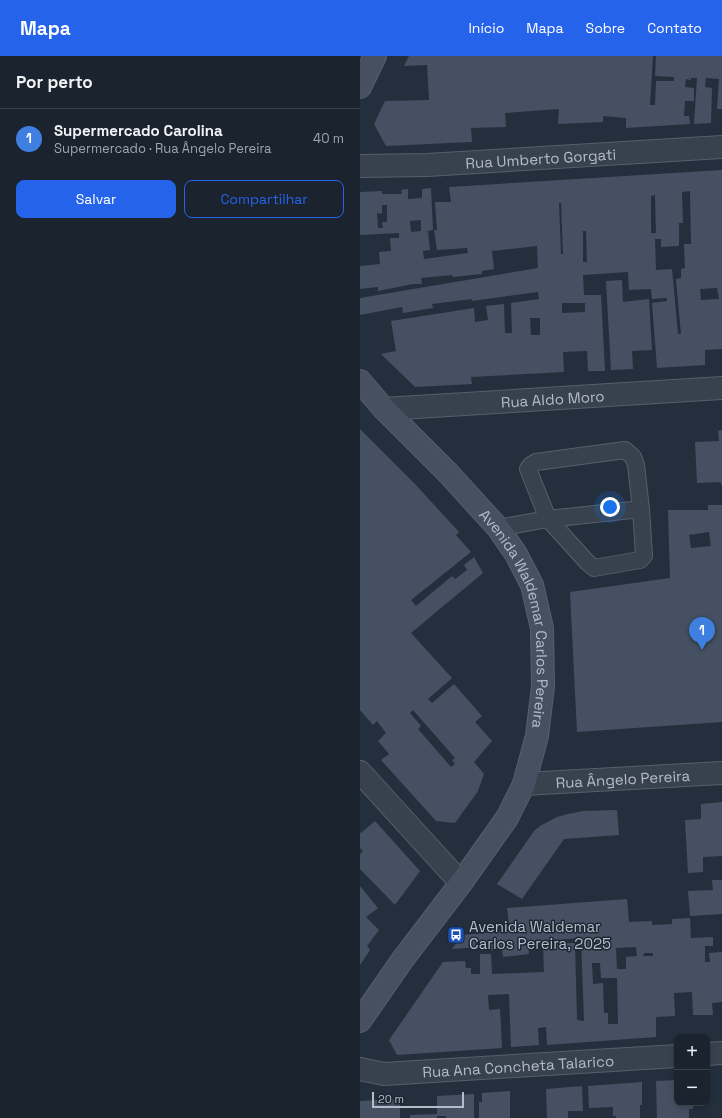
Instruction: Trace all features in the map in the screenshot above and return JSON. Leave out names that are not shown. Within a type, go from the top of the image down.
[{"type":"street","points":[[360,86],[376,56]]},
{"type":"street","name":"Rua Umberto Gorgati","points":[[360,166],[427,165],[722,147]]},
{"type":"street","name":"Avenida Waldemar Carlos Pereira","points":[[360,381],[384,409],[448,473],[498,528],[516,554],[532,585],[542,628],[543,686],[536,736],[524,784],[507,818],[360,1021]]},
{"type":"street","name":"Rua Aldo Moro","points":[[384,409],[722,388]]},
{"type":"street","points":[[360,772],[461,883]]},
{"type":"street","name":"Rua Ângelo Pereira","points":[[524,784],[722,773]]},
{"type":"street","points":[[710,1054],[722,1053]]},
{"type":"street","name":"Rua Ana Concheta Talarico","points":[[360,1069],[384,1074],[674,1056]]},
{"type":"lane","points":[[625,450],[633,457],[636,465],[644,556],[640,560],[594,568],[548,519],[528,469],[531,465],[536,462],[625,450]]},
{"type":"lane","points":[[498,528],[548,519],[640,509]]},
{"type":"building","points":[[409,56],[653,56],[650,105],[655,105],[656,81],[674,81],[674,77],[655,76],[656,56],[722,56],[722,109],[717,109],[719,79],[706,78],[705,87],[712,88],[711,123],[694,124],[697,78],[691,78],[691,80],[686,79],[685,87],[694,88],[694,101],[685,101],[684,116],[689,116],[690,124],[626,128],[626,118],[603,116],[603,122],[558,124],[559,109],[505,113],[506,127],[471,128],[472,142],[386,146],[374,124],[385,101],[429,100],[427,65],[404,66]]},
{"type":"building","points":[[722,170],[722,349],[705,350],[705,365],[657,368],[652,303],[667,301],[667,298],[652,299],[651,289],[629,290],[628,272],[583,275],[584,295],[601,295],[605,371],[588,371],[587,351],[563,352],[564,372],[471,377],[472,384],[415,387],[381,354],[396,351],[391,321],[474,308],[475,322],[488,320],[486,306],[504,304],[505,333],[512,333],[511,303],[539,299],[538,292],[472,301],[472,299],[432,304],[433,308],[403,313],[402,307],[360,315],[360,298],[538,268],[537,246],[492,251],[494,269],[482,271],[482,274],[421,278],[422,284],[413,284],[378,291],[378,287],[360,289],[360,266],[380,264],[379,252],[391,251],[390,238],[399,238],[399,233],[360,235],[360,192],[382,191],[382,194],[402,194],[401,190],[408,189],[408,199],[422,198],[422,189],[431,188],[433,230],[428,231],[430,250],[423,251],[424,259],[468,253],[467,248],[437,250],[434,230],[437,230],[435,202],[451,202],[449,187]],"holes":[[[690,191],[691,244],[684,244],[685,268],[681,269],[681,278],[676,279],[681,334],[678,334],[672,269],[656,270],[655,239],[661,239],[661,247],[679,246],[679,223],[683,223],[682,192]],[[655,195],[656,233],[651,233],[651,196]],[[559,203],[561,203],[563,254],[561,254]],[[382,205],[387,205],[387,222],[382,222],[383,228],[378,228],[377,213],[382,214]],[[421,220],[421,231],[411,232],[410,221]],[[583,231],[586,231],[587,262],[583,262]],[[717,288],[719,299],[701,300],[700,289]],[[562,303],[585,303],[585,312],[562,313]],[[530,318],[540,318],[540,335],[531,335]]]},
{"type":"building","points":[[622,280],[623,302],[649,299],[652,350],[632,351],[633,369],[611,370],[606,281]]},
{"type":"building","points":[[360,429],[415,484],[459,532],[456,535],[471,552],[411,600],[416,606],[452,576],[455,579],[467,570],[464,565],[474,557],[483,573],[411,633],[452,678],[428,699],[432,703],[454,684],[482,716],[475,722],[492,741],[474,762],[484,774],[478,791],[455,823],[436,821],[381,760],[389,754],[378,741],[386,733],[377,721],[373,725],[360,710]],"holes":[[[413,710],[455,758],[452,760],[455,764],[451,767],[418,729],[421,726],[410,713]]]},
{"type":"building","points":[[722,430],[722,485],[721,482],[697,483],[695,442],[719,441],[718,431]]},
{"type":"building","points":[[708,505],[722,505],[722,722],[577,732],[570,592],[670,578],[668,510],[708,510]],"holes":[[[709,532],[711,546],[691,548],[689,535]]]},
{"type":"building","points":[[722,802],[722,856],[703,857],[703,872],[688,873],[685,820],[701,819],[701,804]]},
{"type":"building","points":[[617,810],[619,835],[564,839],[522,899],[497,884],[534,831],[540,826],[557,817],[568,814],[583,811]]},
{"type":"building","points":[[375,821],[420,871],[395,905],[360,869],[360,854],[363,851],[360,848],[360,832],[361,833]]},
{"type":"building","points":[[712,880],[722,880],[722,914],[690,916],[688,891],[713,890]]},
{"type":"building","points":[[360,886],[378,908],[366,917],[379,930],[367,946],[370,950],[360,965]]},
{"type":"building","points":[[627,899],[629,922],[652,921],[652,925],[672,924],[672,919],[690,918],[691,938],[713,937],[713,946],[705,946],[705,962],[710,962],[709,953],[722,952],[722,1002],[712,1003],[713,1015],[693,1015],[692,992],[674,993],[675,1016],[656,1017],[656,1037],[547,1045],[546,1027],[538,1028],[539,1045],[511,1047],[509,994],[488,995],[489,1010],[500,1009],[502,1048],[397,1055],[389,1040],[443,962],[465,961],[466,968],[471,968],[471,974],[480,974],[480,954],[491,954],[492,974],[544,972],[543,944],[575,943],[577,1020],[584,1021],[581,938],[543,941],[543,943],[528,945],[529,954],[503,957],[502,949],[490,950],[490,946],[452,949],[462,935],[510,931],[507,908]],"holes":[[[636,947],[637,956],[626,957],[626,969],[617,969],[616,948]],[[644,953],[653,953],[653,956],[643,956]],[[592,963],[600,963],[601,978],[617,978],[618,1024],[608,1024],[608,1013],[604,1013],[603,983],[593,984]]]},
{"type":"building","points":[[674,1080],[674,1106],[693,1106],[693,1109],[689,1109],[689,1118],[657,1118],[656,1081]]},
{"type":"building","points":[[642,1082],[642,1105],[640,1105],[640,1118],[616,1118],[616,1116],[613,1116],[613,1107],[589,1108],[588,1086]]},
{"type":"building","points":[[582,1086],[583,1111],[568,1111],[568,1118],[547,1118],[546,1089]]},
{"type":"building","points":[[510,1091],[510,1118],[479,1118],[479,1102],[482,1102],[482,1093]]},
{"type":"building","points":[[474,1094],[474,1118],[446,1118],[446,1116],[437,1116],[437,1118],[410,1118],[410,1115],[437,1114],[437,1096]]},
{"type":"building","points":[[400,1099],[400,1118],[360,1118],[360,1101]]},
{"type":"place","name":"Supermercado Carolina","points":[[702,650]]},
{"type":"place","name":"Avenida Waldemar Carlos Pereira, 2025","points":[[456,935]]}]
